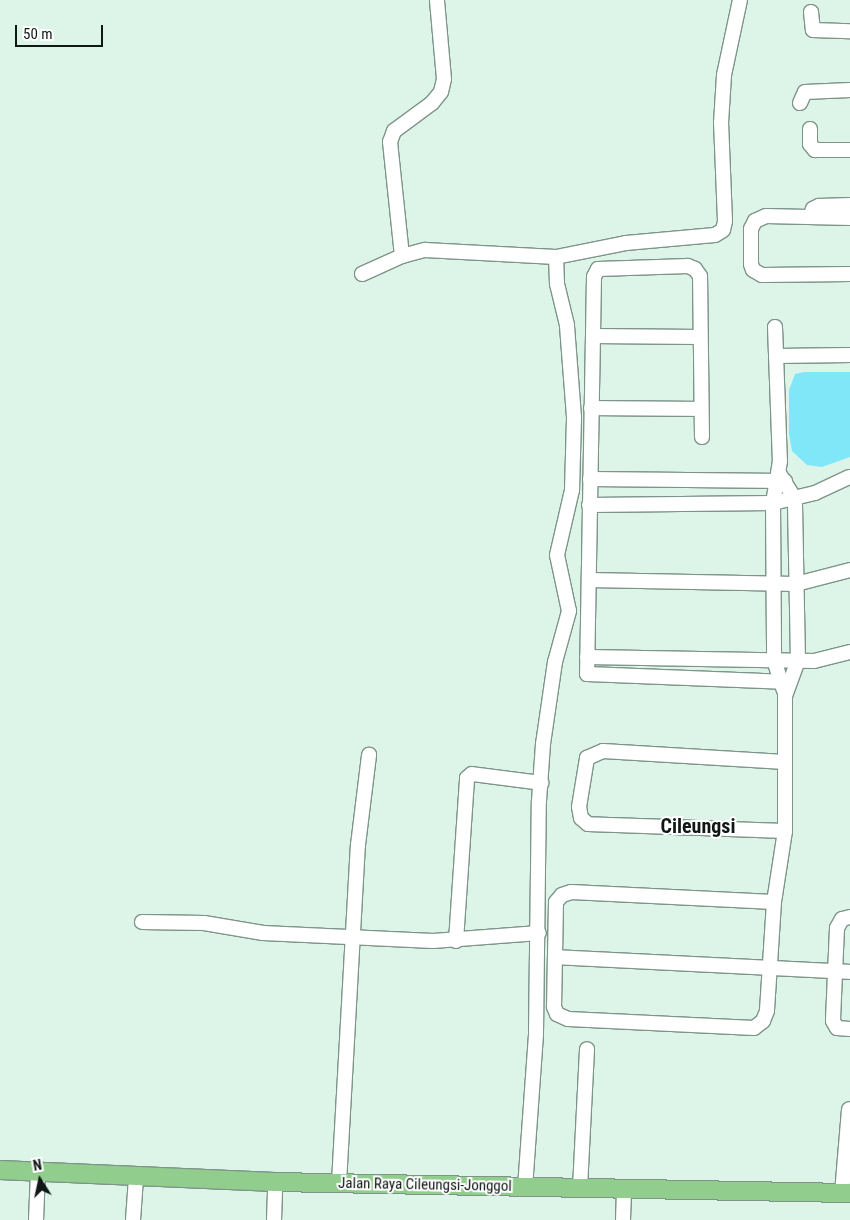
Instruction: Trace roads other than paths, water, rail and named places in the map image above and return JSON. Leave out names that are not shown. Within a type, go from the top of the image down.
[{"type":"main road","name":"Jalan Raya Cileungsi-Jonggol","points":[[0,1170],[136,1178],[275,1182],[846,1193]]},
{"type":"street","points":[[402,256],[390,142],[394,131],[432,103],[441,92],[444,79],[437,0]]},
{"type":"street","points":[[362,274],[402,256],[426,250],[556,257],[626,243],[715,235],[723,230],[724,75],[740,0]]},
{"type":"street","points":[[811,12],[813,30],[850,31]]},
{"type":"street","points":[[800,103],[805,92],[850,90]]},
{"type":"street","points":[[810,129],[810,144],[815,150],[850,150]]},
{"type":"street","points":[[810,217],[813,209],[820,206],[850,205]]},
{"type":"street","points":[[850,218],[766,216],[755,221],[751,229],[753,270],[762,275],[850,274]]},
{"type":"street","points":[[525,1188],[536,1033],[541,783],[555,662],[569,611],[557,555],[572,490],[574,417],[567,325],[557,284],[556,257]]},
{"type":"street","points":[[702,437],[700,276],[688,266],[598,269],[594,277],[589,505],[588,657],[590,677],[785,687]]},
{"type":"street","points":[[774,902],[571,892],[562,895],[556,902],[554,1006],[557,1014],[568,1019],[754,1028],[763,1021],[767,1011],[768,966],[774,902],[785,832],[785,687],[774,660],[775,584],[772,503],[781,479],[775,327]]},
{"type":"street","points":[[593,336],[700,337]]},
{"type":"street","points":[[776,356],[850,355]]},
{"type":"street","points":[[591,408],[701,409]]},
{"type":"street","points":[[589,505],[772,503],[795,499],[850,477]]},
{"type":"street","points":[[590,479],[781,479]]},
{"type":"street","points":[[781,479],[795,499],[798,661],[785,687]]},
{"type":"street","points":[[589,580],[796,584],[850,570]]},
{"type":"street","points":[[588,657],[814,661],[850,652]]},
{"type":"street","points":[[785,762],[598,752],[587,758],[579,807],[580,818],[588,824],[785,832]]},
{"type":"street","points":[[339,1183],[352,935],[369,755]]},
{"type":"street","points":[[456,941],[467,778],[472,774],[541,783]]},
{"type":"street","points":[[850,917],[842,919],[837,928],[843,971],[833,1024],[837,1028],[850,1029]]},
{"type":"street","points":[[142,922],[208,924],[263,933],[352,935],[456,941],[539,933]]},
{"type":"street","points":[[555,957],[843,971]]},
{"type":"street","points":[[580,1188],[587,1049]]},
{"type":"street","points":[[846,1193],[849,1109]]},
{"type":"street","points":[[36,1220],[38,1172]]},
{"type":"street","points":[[134,1220],[136,1178]]},
{"type":"street","points":[[274,1220],[275,1182]]},
{"type":"street","points":[[623,1220],[624,1188]]},
{"type":"water","points":[[804,372],[850,372],[850,457],[822,467],[807,465],[792,451],[789,434],[789,390],[795,374]]},
{"type":"district","name":"Cileungsi","points":[[698,826]]}]
